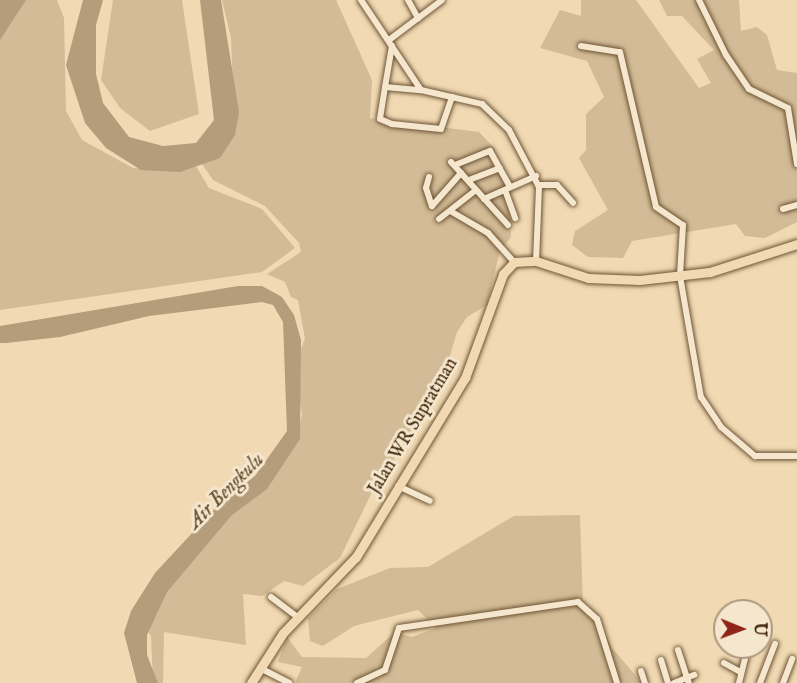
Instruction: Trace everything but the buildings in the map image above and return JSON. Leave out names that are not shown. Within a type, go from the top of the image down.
[{"type":"highway","points":[[514,262],[536,261],[600,279],[680,276],[710,272],[797,244]]},
{"type":"highway","name":"Jalan WR Supratman","points":[[251,683],[298,618],[356,557],[397,485],[465,378],[503,274],[514,262]]},
{"type":"street","points":[[361,0],[421,90]]},
{"type":"street","points":[[408,0],[418,18]]},
{"type":"street","points":[[442,0],[391,43],[380,119],[393,124],[441,129],[452,97]]},
{"type":"street","points":[[699,0],[726,55],[749,88],[788,108],[797,164]]},
{"type":"street","points":[[581,46],[620,52],[656,207],[683,225],[680,276],[694,378],[711,416],[755,456],[797,456]]},
{"type":"street","points":[[385,87],[421,90],[452,97],[495,112],[536,176],[538,185],[536,261]]},
{"type":"street","points":[[508,225],[453,163],[489,151],[500,168],[508,188],[515,218]]},
{"type":"street","points":[[469,180],[500,168]]},
{"type":"street","points":[[429,177],[426,188],[432,206],[461,173]]},
{"type":"street","points":[[484,199],[536,176]]},
{"type":"street","points":[[538,185],[557,184],[573,202]]},
{"type":"street","points":[[439,219],[452,212],[476,190]]},
{"type":"street","points":[[783,209],[797,205]]},
{"type":"street","points":[[452,212],[488,233],[514,262]]},
{"type":"street","points":[[397,485],[430,501]]},
{"type":"street","points":[[271,597],[298,618]]},
{"type":"street","points":[[357,683],[386,670],[399,628],[578,602],[597,619],[617,683]]},
{"type":"street","points":[[760,683],[775,644]]},
{"type":"street","points":[[674,683],[690,679],[678,650]]},
{"type":"street","points":[[739,683],[744,659]]},
{"type":"street","points":[[783,683],[792,659]]},
{"type":"street","points":[[660,660],[668,683]]},
{"type":"street","points":[[724,663],[740,672]]},
{"type":"street","points":[[260,668],[289,683]]},
{"type":"street","points":[[641,671],[645,683]]},
{"type":"shaded area","points":[[0,0],[26,0],[0,40]]},
{"type":"shaded area","points":[[24,0],[57,0],[64,18],[66,111],[82,140],[133,168],[196,166],[209,188],[262,209],[295,248],[262,272],[0,310],[0,36]]},
{"type":"shaded area","points":[[83,0],[103,0],[96,25],[96,74],[103,103],[129,137],[163,146],[196,143],[214,120],[200,0],[221,0],[239,112],[235,135],[220,158],[180,172],[141,170],[106,148],[85,123],[66,65]]},
{"type":"shaded area","points":[[113,0],[182,0],[199,114],[150,131],[120,108],[101,80]]},
{"type":"shaded area","points":[[222,0],[336,0],[372,80],[370,118],[479,132],[495,149],[492,168],[508,184],[511,237],[500,251],[487,305],[467,317],[457,332],[438,396],[374,488],[340,558],[303,586],[284,581],[262,596],[243,594],[246,645],[164,632],[163,683],[153,683],[151,636],[143,623],[153,604],[299,429],[302,414],[294,366],[305,339],[298,300],[291,297],[285,282],[267,274],[301,252],[299,243],[265,206],[213,180],[200,161],[234,114],[231,38]]},
{"type":"shaded area","points":[[581,0],[636,0],[699,88],[711,83],[697,59],[714,50],[682,16],[667,16],[659,0],[739,0],[741,31],[757,27],[767,35],[777,70],[797,73],[797,222],[765,238],[745,236],[736,224],[632,241],[623,258],[588,257],[572,245],[575,231],[608,210],[579,158],[586,150],[586,114],[604,97],[587,61],[540,48],[560,10],[581,16]]},
{"type":"shaded area","points":[[238,286],[262,286],[282,297],[294,315],[301,340],[300,439],[267,489],[232,515],[167,592],[147,635],[147,655],[158,683],[137,683],[124,633],[131,611],[155,573],[220,503],[255,476],[287,431],[283,322],[273,305],[262,302],[149,316],[60,337],[6,343],[0,343],[0,326]]},
{"type":"shaded area","points":[[580,515],[583,610],[598,619],[612,648],[642,683],[295,683],[302,667],[278,662],[287,637],[302,657],[366,658],[395,632],[412,637],[436,628],[418,610],[354,626],[323,646],[310,641],[308,618],[337,589],[390,568],[428,567],[514,516]]},
{"type":"water label","name":"Air Bengkulu","points":[[226,491]]}]
